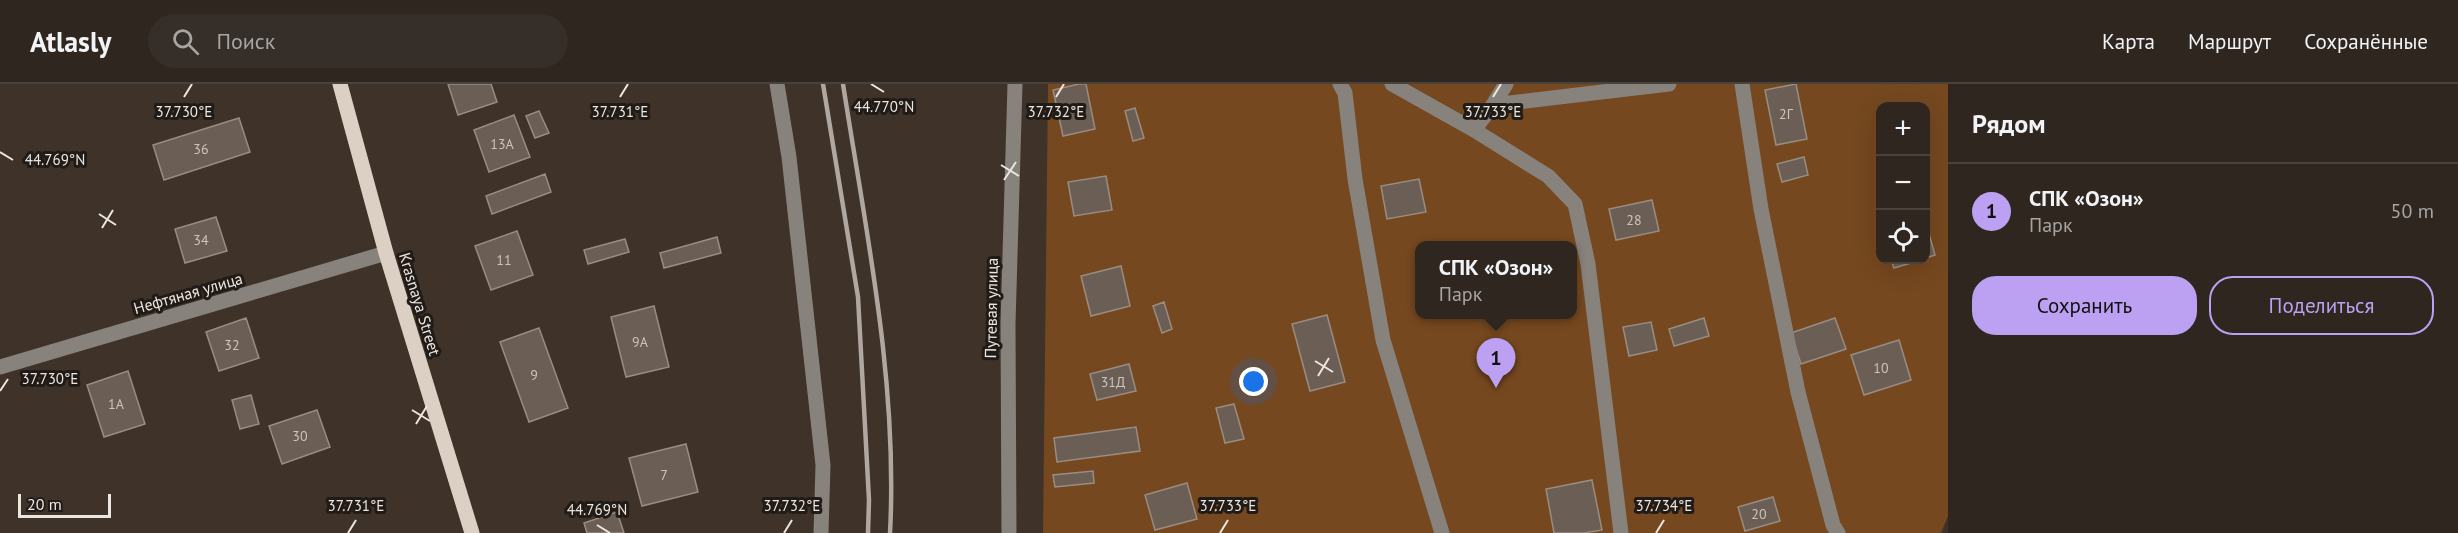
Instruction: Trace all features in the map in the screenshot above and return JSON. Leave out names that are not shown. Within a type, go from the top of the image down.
[{"type":"main road","name":"Krasnaya Street","points":[[340,84],[386,253],[472,533]]},
{"type":"street","points":[[777,84],[798,228],[823,465],[821,533]]},
{"type":"street","name":"Путевая улица","points":[[1009,533],[1008,324],[1015,84]]},
{"type":"street","points":[[1340,84],[1345,93],[1355,179],[1383,340],[1442,533]]},
{"type":"street","points":[[1392,84],[1474,130],[1548,176],[1575,204],[1588,264],[1621,533]]},
{"type":"street","points":[[1474,130],[1506,84]]},
{"type":"street","points":[[1493,105],[1669,84]]},
{"type":"street","points":[[1743,84],[1761,209],[1798,392],[1833,525],[1838,533]]},
{"type":"street","name":"Нефтяная улица","points":[[0,367],[386,253]]},
{"type":"shaded area","points":[[1048,84],[1948,84],[1948,516],[1941,533],[1043,533]]},
{"type":"building","points":[[448,84],[491,84],[497,102],[458,115]]},
{"type":"building","points":[[1086,84],[1095,129],[1063,136],[1053,90]]},
{"type":"building","points":[[1796,84],[1807,139],[1776,145],[1765,90]]},
{"type":"building","points":[[1135,108],[1144,138],[1133,141],[1125,111]]},
{"type":"building","points":[[539,111],[549,133],[535,138],[526,116]]},
{"type":"building","points":[[514,115],[530,157],[489,172],[474,130]]},
{"type":"building","points":[[239,118],[250,152],[164,180],[153,145]]},
{"type":"building","points":[[1804,157],[1808,175],[1782,182],[1777,164]]},
{"type":"building","points":[[545,174],[551,192],[492,214],[486,196]]},
{"type":"building","points":[[1106,176],[1112,210],[1074,216],[1068,182]]},
{"type":"building","points":[[1419,179],[1426,212],[1387,219],[1381,186]]},
{"type":"building","points":[[1652,200],[1659,231],[1616,240],[1609,209]]},
{"type":"building","points":[[216,217],[227,251],[185,263],[175,229]]},
{"type":"building","points":[[517,231],[533,275],[491,290],[475,246]]},
{"type":"building","points":[[717,237],[721,253],[664,268],[660,253]]},
{"type":"building","points":[[1930,237],[1935,255],[1930,257]]},
{"type":"building","points":[[625,239],[629,252],[588,264],[584,250]]},
{"type":"building","points":[[1892,264],[1908,264],[1894,268]]},
{"type":"building","points":[[1121,266],[1130,306],[1091,316],[1081,276]]},
{"type":"building","points":[[1164,302],[1172,329],[1162,333],[1153,306]]},
{"type":"building","points":[[654,306],[669,367],[626,377],[611,317]]},
{"type":"building","points":[[1327,315],[1345,382],[1310,391],[1292,324]]},
{"type":"building","points":[[246,318],[259,358],[219,371],[206,332]]},
{"type":"building","points":[[1704,318],[1709,336],[1674,346],[1669,329]]},
{"type":"building","points":[[1835,318],[1846,349],[1801,364],[1791,333]]},
{"type":"building","points":[[1651,322],[1657,350],[1629,356],[1623,327]]},
{"type":"building","points":[[539,328],[568,408],[529,422],[500,342]]},
{"type":"building","points":[[1899,340],[1911,380],[1864,395],[1851,355]]},
{"type":"building","points":[[1129,364],[1136,391],[1097,400],[1090,374]]},
{"type":"building","points":[[128,371],[145,424],[104,437],[87,385]]},
{"type":"building","points":[[251,395],[259,424],[240,429],[232,400]]},
{"type":"building","points":[[1234,404],[1244,439],[1225,443],[1216,408]]},
{"type":"building","points":[[317,410],[330,447],[282,464],[269,426]]},
{"type":"building","points":[[1136,427],[1140,451],[1057,462],[1054,438]]},
{"type":"building","points":[[686,444],[698,492],[642,506],[629,458]]},
{"type":"building","points":[[1093,471],[1094,483],[1055,487],[1053,475]]},
{"type":"building","points":[[1592,480],[1602,530],[1584,533],[1554,533],[1546,489]]},
{"type":"building","points":[[1187,483],[1197,519],[1155,530],[1145,495]]},
{"type":"building","points":[[1773,497],[1780,521],[1745,531],[1738,507]]},
{"type":"building","points":[[617,512],[624,533],[587,533],[584,523]]},
{"type":"railway","points":[[823,84],[858,297],[869,500],[868,533]]},
{"type":"railway","points":[[843,84],[870,251],[885,364],[891,476],[890,533]]},
{"type":"place","name":"СПК «Озон»","points":[[1496,388]]}]
